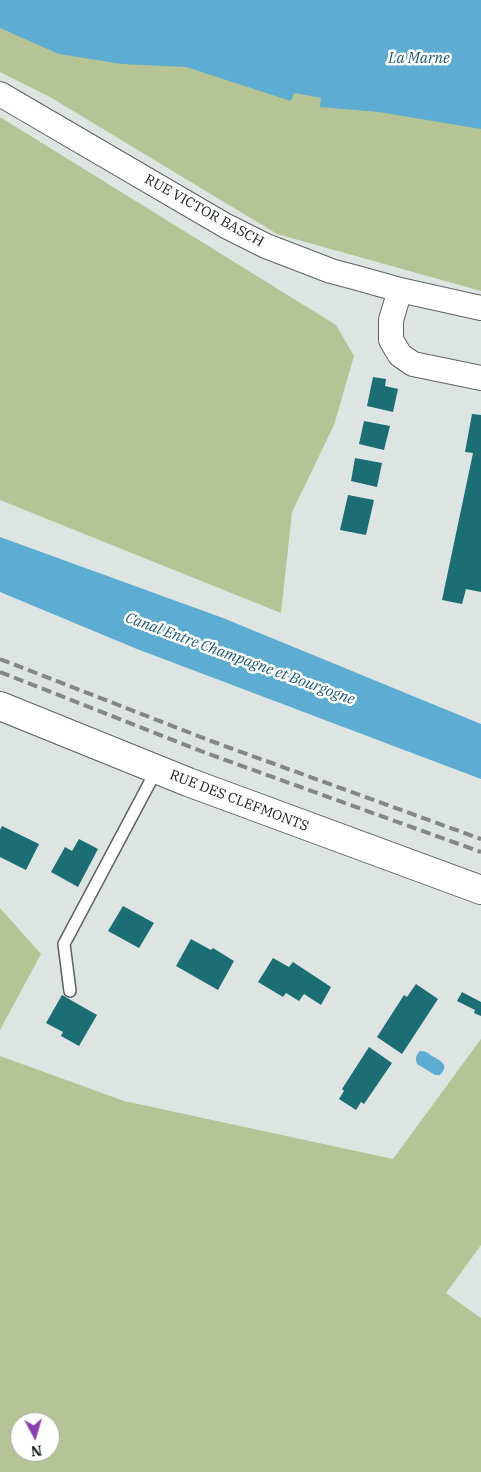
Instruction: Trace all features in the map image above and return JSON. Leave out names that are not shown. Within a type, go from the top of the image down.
[{"type":"street","name":"RUE VICTOR BASCH","points":[[0,94],[226,226],[266,246],[331,270],[400,290],[481,308]]},
{"type":"street","points":[[400,290],[391,320],[391,340],[400,355],[413,364],[481,378]]},
{"type":"street","name":"RUE DES CLEFMONTS","points":[[0,706],[157,769],[481,890]]},
{"type":"lane","points":[[70,991],[64,944],[157,769]]},
{"type":"green space","points":[[0,0],[481,96],[481,291],[277,234],[50,97],[0,72]]},
{"type":"green space","points":[[0,117],[336,325],[354,356],[334,425],[292,512],[281,613],[0,500]]},
{"type":"green space","points":[[0,908],[41,954],[0,1030]]},
{"type":"green space","points":[[481,1039],[481,1245],[446,1293],[481,1318],[481,1472],[0,1472],[0,1056],[124,1101],[393,1159]]},
{"type":"water","name":"La Marne","points":[[0,0],[481,0],[481,129],[379,112],[320,107],[321,98],[294,93],[291,101],[186,67],[122,64],[59,54],[0,28]]},
{"type":"water","name":"Canal Entre Champagne et Bourgogne","points":[[0,537],[223,618],[481,724],[481,779],[137,649],[0,592]]},
{"type":"water","points":[[420,1051],[427,1052],[443,1064],[444,1069],[440,1075],[435,1075],[417,1064],[416,1057]]},
{"type":"building","points":[[373,377],[386,379],[385,386],[398,389],[393,412],[367,406]]},
{"type":"building","points":[[472,414],[481,415],[481,592],[466,589],[462,604],[442,600],[473,453],[465,452]]},
{"type":"building","points":[[364,421],[390,426],[384,450],[359,444]]},
{"type":"building","points":[[355,458],[382,463],[377,487],[351,481]]},
{"type":"building","points":[[348,495],[374,500],[366,535],[340,530]]},
{"type":"building","points":[[2,826],[39,844],[26,870],[0,857],[0,830]]},
{"type":"building","points":[[79,839],[98,849],[78,887],[51,872],[65,847],[72,851]]},
{"type":"building","points":[[123,906],[154,923],[139,948],[108,931]]},
{"type":"building","points":[[191,939],[211,950],[213,948],[234,961],[218,990],[176,966]]},
{"type":"building","points":[[273,958],[289,967],[293,962],[331,987],[321,1005],[304,994],[299,1001],[286,993],[283,997],[258,982]]},
{"type":"building","points":[[416,984],[438,999],[402,1054],[377,1037],[404,995],[407,997]]},
{"type":"building","points":[[462,992],[481,1002],[481,1016],[474,1013],[475,1010],[457,1001]]},
{"type":"building","points":[[62,995],[97,1015],[79,1046],[61,1036],[63,1032],[46,1023]]},
{"type":"building","points":[[369,1047],[392,1063],[364,1104],[361,1102],[356,1110],[339,1099],[344,1091],[342,1089]]},
{"type":"railway","points":[[0,659],[211,741],[481,839]]},
{"type":"railway","points":[[0,672],[206,753],[481,852]]}]
